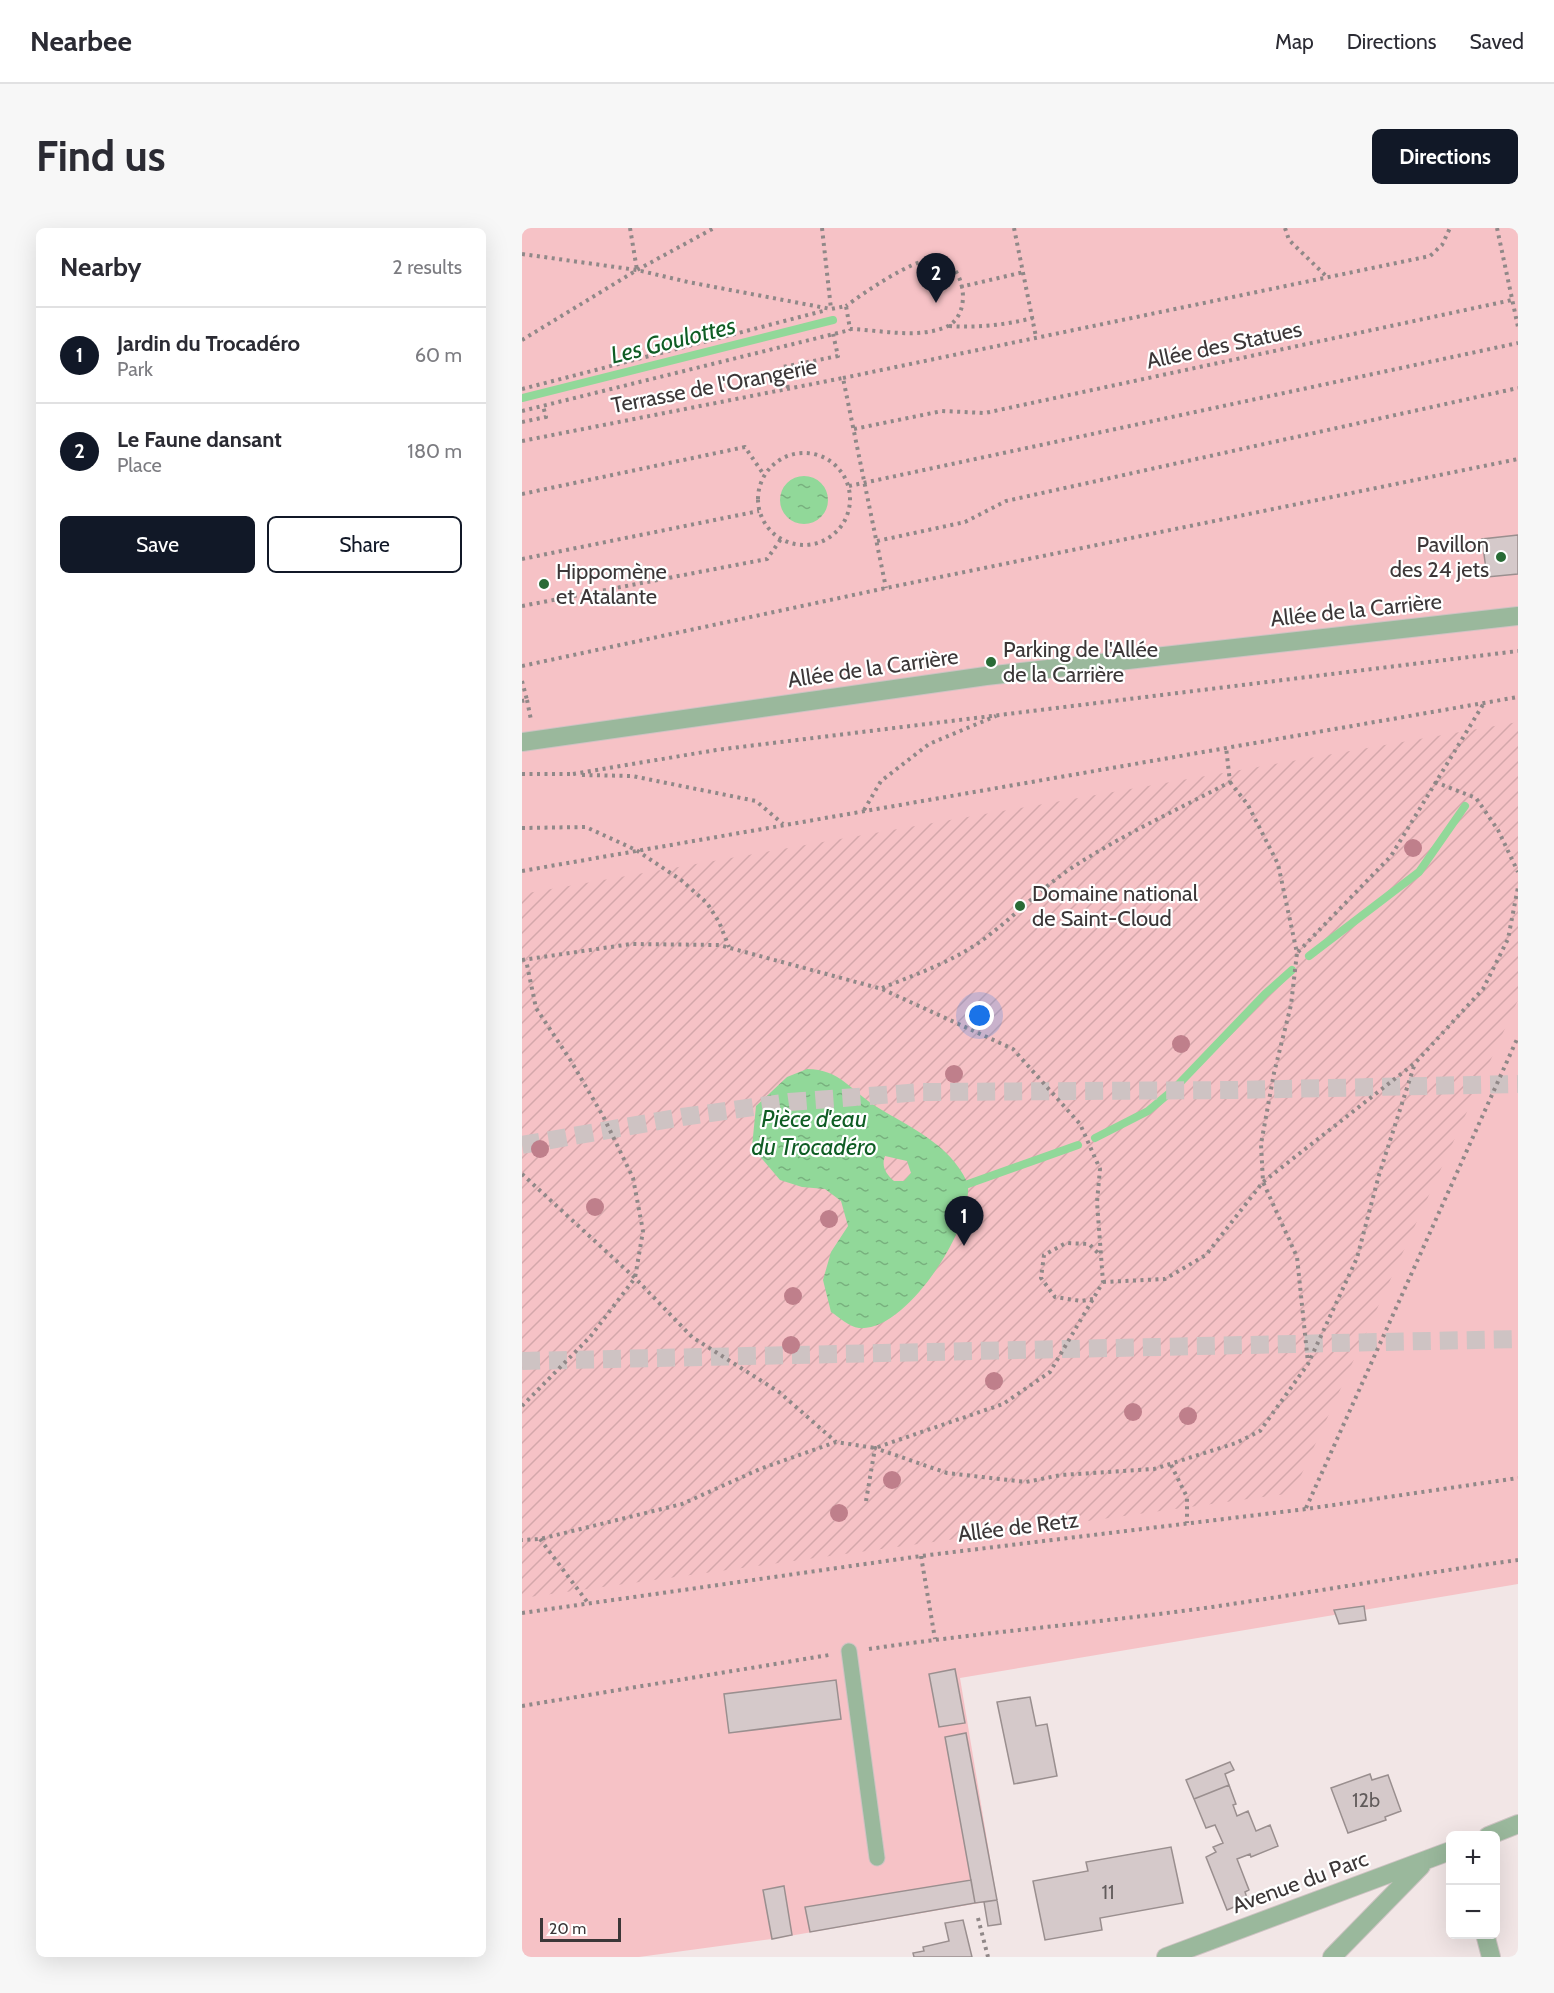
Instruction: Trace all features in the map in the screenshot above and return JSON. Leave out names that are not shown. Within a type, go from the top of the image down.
[{"type":"street","name":"Allée de la Carrière","points":[[522,742],[986,676],[1518,616]]},
{"type":"street","points":[[1500,1831],[1518,1824]]},
{"type":"street","name":"Avenue du Parc","points":[[1166,1957],[1446,1853]]},
{"type":"street","points":[[1332,1957],[1424,1862]]},
{"type":"street","points":[[1486,1939],[1491,1957]]},
{"type":"lane","points":[[849,1652],[877,1858]]},
{"type":"path","points":[[630,228],[637,270]]},
{"type":"path","points":[[522,340],[637,270],[714,228]]},
{"type":"path","points":[[822,228],[831,309]]},
{"type":"path","points":[[1014,228],[1036,337]]},
{"type":"path","points":[[1285,228],[1290,240],[1327,277]]},
{"type":"path","points":[[843,378],[1430,256],[1442,245],[1450,228]]},
{"type":"path","points":[[1499,228],[1518,327]]},
{"type":"path","points":[[522,254],[637,270],[831,309]]},
{"type":"path","points":[[522,389],[846,306],[915,264],[933,259],[945,260],[956,270],[964,302],[960,315],[948,326]]},
{"type":"path","points":[[960,287],[1024,272]]},
{"type":"path","name":"Allée des Statues","points":[[854,429],[942,411],[986,413],[1512,300]]},
{"type":"path","points":[[846,306],[850,330]]},
{"type":"path","points":[[522,411],[850,330],[926,333],[948,326],[1004,325],[1033,318]]},
{"type":"path","points":[[788,388],[783,368],[838,356],[832,334]]},
{"type":"path","points":[[849,486],[1518,343]]},
{"type":"path","name":"Terrasse de l'Orangerie","points":[[522,441],[843,378],[886,588]]},
{"type":"path","points":[[877,541],[965,522],[1006,501],[1518,388]]},
{"type":"path","points":[[522,422],[546,417],[543,406]]},
{"type":"path","points":[[522,494],[745,447],[764,475]]},
{"type":"path","points":[[818,454],[842,472],[849,486],[850,502],[846,517],[838,530],[826,540],[811,545],[796,545],[781,539],[763,523],[757,499],[759,486],[764,475],[774,463],[787,455],[818,454]]},
{"type":"path","points":[[522,666],[886,588],[1518,459]]},
{"type":"path","points":[[522,559],[759,511]]},
{"type":"path","points":[[522,606],[767,559],[781,539]]},
{"type":"path","points":[[573,774],[716,750],[1518,651]]},
{"type":"path","points":[[522,681],[527,700],[522,701]]},
{"type":"path","points":[[522,871],[1518,697]]},
{"type":"path","points":[[1297,953],[1391,856],[1485,702]]},
{"type":"path","points":[[864,810],[881,781],[929,744],[1003,714]]},
{"type":"path","points":[[1226,747],[1230,782],[1248,805],[1278,864],[1297,953],[1291,1005],[1274,1073],[1261,1144],[1263,1182],[1297,1257],[1308,1364]]},
{"type":"path","points":[[522,774],[632,776],[756,801],[784,824]]},
{"type":"path","points":[[882,989],[953,958],[985,938],[1030,899],[1071,868],[1100,850],[1230,782]]},
{"type":"path","points":[[1435,782],[1476,798],[1498,830],[1518,872]]},
{"type":"path","points":[[522,828],[586,827],[636,850],[681,880],[707,903],[720,922],[729,947]]},
{"type":"path","points":[[1103,1282],[1165,1279],[1206,1255],[1263,1182],[1415,1063],[1483,989],[1508,939],[1518,887]]},
{"type":"path","points":[[522,1406],[590,1337],[635,1278],[643,1231],[633,1178],[603,1116],[571,1061],[536,1008],[524,960],[531,957],[631,944],[719,945],[882,989],[1013,1049],[1080,1124],[1100,1169],[1097,1202],[1103,1282],[1050,1372],[1003,1404],[875,1448]]},
{"type":"path","points":[[1306,1509],[1518,1037]]},
{"type":"path","points":[[522,1540],[540,1539],[682,1504],[760,1469],[836,1442],[875,1448],[947,1473],[1026,1482],[1061,1475],[1154,1469],[1236,1443],[1260,1431],[1308,1364],[1357,1258],[1379,1175],[1415,1063]]},
{"type":"path","points":[[522,1174],[635,1278],[692,1337],[779,1392],[836,1442]]},
{"type":"path","points":[[1094,1298],[1081,1301],[1055,1297],[1041,1278],[1044,1255],[1066,1244],[1089,1244],[1100,1256]]},
{"type":"path","points":[[866,1501],[875,1448]]},
{"type":"path","points":[[1170,1465],[1186,1497],[1188,1523]]},
{"type":"path","name":"Allée de Retz","points":[[522,1613],[921,1556],[1306,1509],[1518,1478]]},
{"type":"path","points":[[540,1539],[588,1603]]},
{"type":"path","points":[[921,1556],[935,1639]]},
{"type":"path","points":[[522,1706],[935,1639],[1079,1624],[1213,1606],[1518,1560]]},
{"type":"path","points":[[978,1918],[988,1957]]},
{"type":"shaded area","name":"Domaine national de Saint-Cloud","points":[[522,228],[1518,228],[1518,1584],[960,1678],[997,1900],[772,1939],[639,1957],[522,1957]]},
{"type":"shaded area","points":[[1518,722],[1518,1000],[1293,1493],[522,1598],[522,894]]},
{"type":"water","points":[[799,476],[809,476],[824,486],[828,500],[827,509],[818,520],[809,524],[799,524],[784,514],[780,505],[780,495],[790,480]]},
{"type":"water","name":"Pièce d'eau du Trocadéro","points":[[807,1069],[818,1070],[837,1077],[868,1101],[928,1138],[950,1157],[967,1182],[968,1193],[963,1216],[955,1237],[929,1280],[894,1315],[876,1325],[855,1327],[831,1312],[823,1280],[831,1252],[848,1226],[841,1201],[825,1189],[802,1187],[780,1180],[752,1147],[756,1106],[787,1077]],"holes":[[[885,1156],[907,1161],[911,1173],[904,1181],[894,1181],[885,1170]]]},
{"type":"building","name":"Pavillon des 24 jets","points":[[1518,535],[1518,574],[1487,577],[1482,539]]},
{"type":"building","points":[[1364,1606],[1366,1620],[1339,1624],[1334,1610]]},
{"type":"building","points":[[955,1669],[965,1723],[939,1727],[929,1674]]},
{"type":"building","points":[[836,1680],[841,1719],[729,1733],[724,1694]]},
{"type":"building","points":[[1030,1697],[1036,1726],[1047,1724],[1057,1776],[1014,1784],[997,1702]]},
{"type":"building","points":[[966,1733],[997,1900],[975,1903],[945,1737]]},
{"type":"building","points":[[1230,1762],[1234,1770],[1225,1774],[1229,1785],[1194,1799],[1186,1780]]},
{"type":"building","points":[[1370,1774],[1372,1780],[1388,1775],[1401,1811],[1385,1817],[1386,1820],[1348,1833],[1331,1788]]},
{"type":"building","points":[[1229,1785],[1236,1804],[1233,1805],[1237,1816],[1248,1811],[1256,1831],[1270,1825],[1278,1846],[1251,1857],[1250,1854],[1237,1859],[1249,1890],[1245,1892],[1248,1901],[1227,1910],[1206,1857],[1216,1852],[1213,1847],[1223,1843],[1215,1825],[1206,1828],[1194,1799]]},
{"type":"building","points":[[1171,1847],[1183,1903],[1100,1918],[1102,1930],[1045,1940],[1033,1881],[1088,1871],[1086,1862]]},
{"type":"building","points":[[971,1880],[975,1903],[810,1932],[805,1907]]},
{"type":"building","points":[[784,1886],[792,1935],[772,1939],[763,1890]]},
{"type":"building","points":[[997,1900],[1001,1924],[988,1926],[984,1902]]},
{"type":"building","points":[[963,1920],[972,1957],[914,1957],[913,1953],[924,1951],[923,1947],[949,1941],[945,1923]]},
{"type":"waterway","name":"Les Goulottes","points":[[522,398],[833,320]]},
{"type":"waterway","points":[[1309,956],[1419,872],[1465,806]]},
{"type":"waterway","points":[[1095,1138],[1148,1111],[1173,1090],[1265,994],[1292,970]]},
{"type":"waterway","points":[[968,1184],[1078,1145]]},
{"type":"tunnel","points":[[522,1145],[682,1117],[789,1102],[922,1092],[1234,1090],[1518,1084]]},
{"type":"tunnel","points":[[522,1361],[1518,1339]]},
{"type":"place","name":"Le Faune dansant","points":[[936,303]]},
{"type":"place","name":"Pavillon des 24 jets","points":[[1501,557]]},
{"type":"place","name":"Hippomène et Atalante","points":[[544,584]]},
{"type":"place","name":"Parking de l'Allée de la Carrière","points":[[991,662]]},
{"type":"place","name":"Domaine national de Saint-Cloud","points":[[1020,906]]},
{"type":"place","name":"Jardin du Trocadéro","points":[[964,1246]]}]
